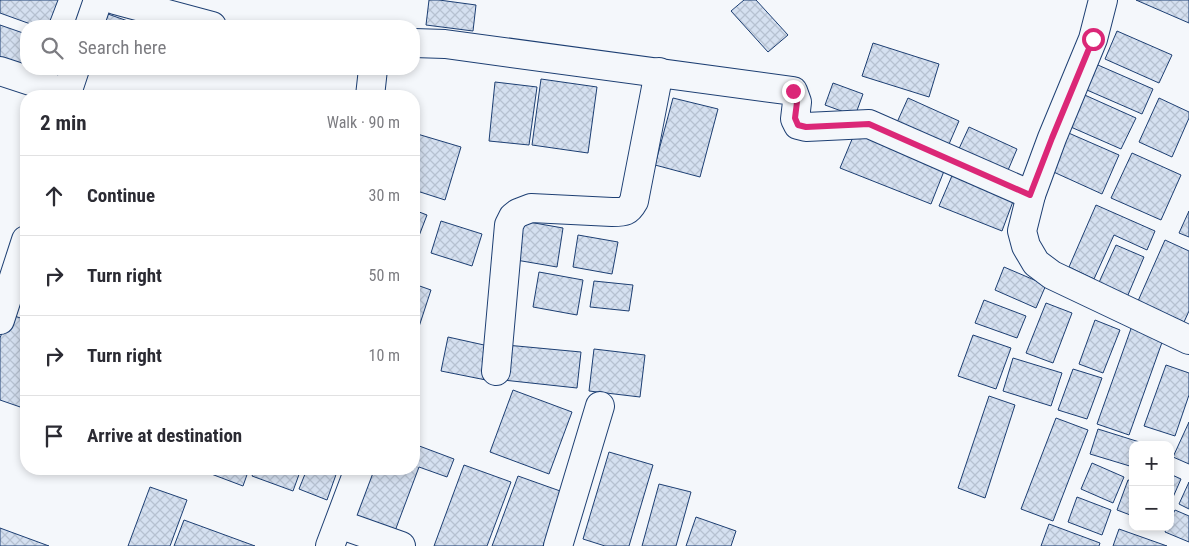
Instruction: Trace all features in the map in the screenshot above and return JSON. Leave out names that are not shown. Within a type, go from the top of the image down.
[{"type":"street","points":[[91,20],[98,0]]},
{"type":"street","points":[[115,0],[190,20]]},
{"type":"street","points":[[1103,0],[1093,39],[1030,195],[1022,231],[1026,246],[1036,263],[1052,275],[1189,340]]},
{"type":"street","points":[[420,43],[445,44],[793,91],[797,102],[795,118],[798,125],[806,127],[869,124],[1030,195]]},
{"type":"street","points":[[0,72],[69,86]]},
{"type":"street","points":[[496,371],[509,225],[518,213],[531,208],[612,212],[622,212],[629,209],[634,201],[659,72]]},
{"type":"street","points":[[371,90],[372,75]]},
{"type":"street","points":[[0,320],[20,258]]},
{"type":"street","points":[[558,546],[600,406]]},
{"type":"street","points":[[357,475],[335,535],[401,546]]},
{"type":"building","points":[[0,0],[58,0],[50,20],[20,20],[0,13]]},
{"type":"building","points":[[429,0],[476,5],[473,31],[426,25]]},
{"type":"building","points":[[744,0],[756,0],[788,35],[768,52],[731,11]]},
{"type":"building","points":[[1136,0],[1189,0],[1189,23],[1159,10]]},
{"type":"building","points":[[105,13],[125,20],[102,20]]},
{"type":"building","points":[[0,25],[20,32],[20,71],[0,63]]},
{"type":"building","points":[[1117,31],[1172,55],[1159,83],[1105,59]]},
{"type":"building","points":[[873,43],[939,64],[929,97],[862,76]]},
{"type":"building","points":[[1091,62],[1153,89],[1142,114],[1080,87]]},
{"type":"building","points":[[541,79],[597,87],[588,153],[532,145]]},
{"type":"building","points":[[495,82],[537,87],[529,145],[489,141]]},
{"type":"building","points":[[833,83],[863,94],[855,116],[825,105]]},
{"type":"building","points":[[1078,92],[1136,118],[1121,149],[1064,124]]},
{"type":"building","points":[[673,98],[718,109],[700,177],[655,165]]},
{"type":"building","points":[[908,98],[959,121],[946,151],[894,129]]},
{"type":"building","points":[[1159,98],[1189,112],[1189,118],[1172,157],[1139,142]]},
{"type":"building","points":[[858,125],[948,161],[931,204],[840,168]]},
{"type":"building","points":[[969,127],[1017,149],[1006,175],[957,153]]},
{"type":"building","points":[[1064,131],[1119,155],[1102,194],[1047,169]]},
{"type":"building","points":[[420,135],[461,147],[445,200],[420,192]]},
{"type":"building","points":[[1132,153],[1181,175],[1161,220],[1111,198]]},
{"type":"building","points":[[954,171],[1015,196],[1002,231],[939,206]]},
{"type":"building","points":[[1096,205],[1155,231],[1147,250],[1114,235],[1094,279],[1069,267]]},
{"type":"building","points":[[1189,211],[1189,237],[1179,233]]},
{"type":"building","points":[[420,212],[427,215],[420,233]]},
{"type":"building","points":[[441,221],[482,234],[472,266],[431,253]]},
{"type":"building","points":[[523,221],[563,228],[557,267],[516,260]]},
{"type":"building","points":[[578,235],[618,242],[612,274],[573,267]]},
{"type":"building","points":[[1165,240],[1189,251],[1189,311],[1184,322],[1138,301]]},
{"type":"building","points":[[1116,245],[1144,257],[1125,302],[1096,289]]},
{"type":"building","points":[[1004,267],[1046,285],[1036,308],[995,290]]},
{"type":"building","points":[[539,272],[583,280],[577,315],[533,307]]},
{"type":"building","points":[[594,281],[633,285],[629,311],[590,307]]},
{"type":"building","points":[[420,286],[431,290],[420,324]]},
{"type":"building","points":[[984,300],[1026,316],[1017,338],[975,323]]},
{"type":"building","points":[[1046,303],[1072,313],[1053,363],[1026,353]]},
{"type":"building","points":[[9,314],[20,318],[20,407],[0,400],[0,338]]},
{"type":"building","points":[[1095,320],[1120,330],[1103,373],[1079,364]]},
{"type":"building","points":[[1133,323],[1165,334],[1129,435],[1097,424]]},
{"type":"building","points":[[973,335],[1011,348],[996,389],[958,376]]},
{"type":"building","points":[[448,337],[493,347],[486,380],[441,371]]},
{"type":"building","points":[[506,345],[581,352],[577,388],[503,380]]},
{"type":"building","points":[[594,349],[645,355],[640,397],[589,391]]},
{"type":"building","points":[[1013,358],[1062,373],[1051,406],[1003,391]]},
{"type":"building","points":[[1166,365],[1189,373],[1189,395],[1175,436],[1144,426]]},
{"type":"building","points":[[1073,369],[1102,378],[1087,419],[1058,410]]},
{"type":"building","points":[[513,390],[572,412],[549,474],[490,452]]},
{"type":"building","points":[[989,396],[1015,405],[985,498],[958,488]]},
{"type":"building","points":[[1056,418],[1088,430],[1053,521],[1021,509]]},
{"type":"building","points":[[1189,422],[1189,464],[1174,457]]},
{"type":"building","points":[[1098,429],[1136,441],[1129,441],[1129,466],[1090,454]]},
{"type":"building","points":[[420,446],[454,459],[447,477],[420,467]]},
{"type":"building","points":[[609,452],[653,465],[629,546],[605,546],[583,539]]},
{"type":"building","points":[[1092,463],[1124,477],[1113,503],[1081,489]]},
{"type":"building","points":[[464,465],[511,482],[487,546],[434,546]]},
{"type":"building","points":[[214,475],[247,475],[243,486]]},
{"type":"building","points":[[252,475],[299,475],[293,491]]},
{"type":"building","points":[[305,475],[336,475],[327,500],[299,489]]},
{"type":"building","points":[[367,475],[416,475],[395,531],[352,515]]},
{"type":"building","points":[[518,476],[563,492],[543,546],[492,546]]},
{"type":"building","points":[[1174,476],[1181,479],[1174,495]]},
{"type":"building","points":[[1128,480],[1129,480],[1129,514],[1117,510]]},
{"type":"building","points":[[1189,482],[1189,509],[1179,504]]},
{"type":"building","points":[[659,484],[691,492],[676,546],[642,546]]},
{"type":"building","points":[[150,487],[187,500],[170,546],[128,546]]},
{"type":"building","points":[[1077,497],[1111,510],[1102,535],[1068,522]]},
{"type":"building","points":[[1175,510],[1189,516],[1189,542],[1165,532],[1174,531]]},
{"type":"building","points":[[696,517],[736,531],[731,546],[686,546]]},
{"type":"building","points":[[184,520],[255,546],[174,546]]},
{"type":"building","points":[[1049,524],[1100,543],[1099,546],[1041,546]]},
{"type":"building","points":[[0,528],[49,546],[0,546]]},
{"type":"building","points":[[1119,529],[1167,546],[1113,546]]},
{"type":"route","points":[[793,91],[797,102],[795,118],[798,125],[806,127],[869,124],[1030,195],[1093,39]]}]
